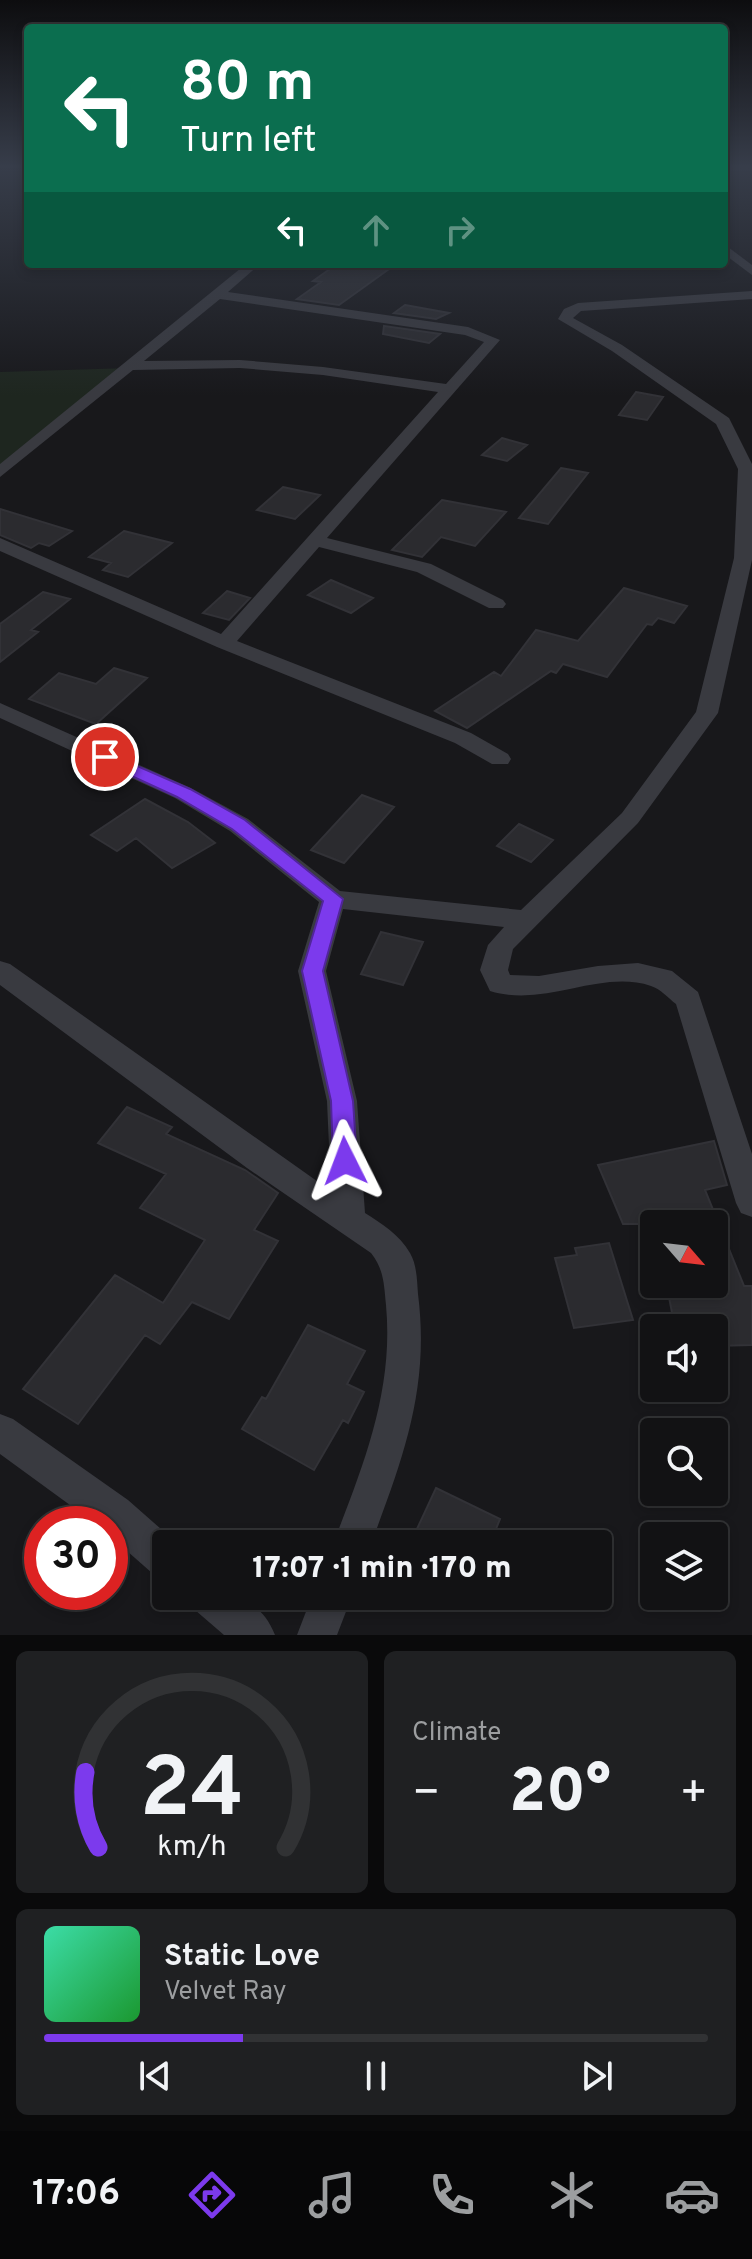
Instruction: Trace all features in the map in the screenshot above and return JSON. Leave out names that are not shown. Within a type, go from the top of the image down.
[{"type":"street","points":[[728,251],[752,271]]},
{"type":"street","points":[[0,472],[249,268]]},
{"type":"street","points":[[215,294],[468,331],[493,340],[224,643]]},
{"type":"street","points":[[752,295],[578,307],[569,312],[565,319],[617,348],[723,421],[746,469],[743,558],[707,713],[630,818],[501,945],[494,970],[500,984],[523,990],[616,972],[660,977],[688,999],[752,1203]]},
{"type":"street","points":[[130,366],[240,364],[323,371],[449,389]]},
{"type":"street","points":[[317,541],[424,568],[496,604]]},
{"type":"street","points":[[0,544],[224,643],[463,738],[500,759]]},
{"type":"street","points":[[0,710],[183,793],[239,825],[333,899],[526,920]]},
{"type":"street","points":[[333,899],[312,971],[342,1101],[356,1214]]},
{"type":"street","points":[[0,971],[356,1214],[398,1262],[404,1317],[403,1384],[389,1447],[357,1530]]},
{"type":"street","points":[[0,1432],[114,1514],[152,1547]]},
{"type":"street","points":[[226,1610],[255,1635]]},
{"type":"street","points":[[317,1635],[327,1610]]},
{"type":"shaded area","points":[[129,368],[0,472],[0,372]]},
{"type":"building","points":[[331,268],[390,268],[339,305],[297,299],[321,282],[313,281]]},
{"type":"building","points":[[405,305],[449,313],[436,319],[394,313]]},
{"type":"building","points":[[384,326],[440,334],[429,343],[383,334]]},
{"type":"building","points":[[636,392],[663,397],[647,420],[619,415]]},
{"type":"building","points":[[502,438],[527,445],[507,461],[482,455]]},
{"type":"building","points":[[561,468],[588,473],[548,524],[519,518]]},
{"type":"building","points":[[283,487],[320,495],[295,519],[257,510]]},
{"type":"building","points":[[442,500],[506,512],[475,546],[441,537],[422,557],[392,550]]},
{"type":"building","points":[[0,509],[72,531],[49,546],[39,543],[31,548],[0,535]]},
{"type":"building","points":[[124,531],[172,543],[128,577],[103,570],[111,563],[89,557]]},
{"type":"building","points":[[331,580],[373,598],[351,613],[308,595]]},
{"type":"building","points":[[624,588],[687,606],[674,623],[658,618],[652,625],[647,624],[607,677],[563,664],[556,673],[551,671],[467,728],[435,711],[494,672],[501,676],[536,630],[578,641]]},
{"type":"building","points":[[227,591],[250,598],[229,620],[203,613]]},
{"type":"building","points":[[43,592],[70,599],[31,630],[38,632],[0,662],[0,624]]},
{"type":"building","points":[[114,668],[147,678],[96,724],[29,699],[59,673],[96,684]]},
{"type":"building","points":[[362,795],[394,807],[344,863],[311,850]]},
{"type":"building","points":[[145,799],[188,822],[215,843],[172,868],[136,838],[117,851],[91,835]]},
{"type":"building","points":[[519,824],[553,840],[531,862],[497,846]]},
{"type":"building","points":[[381,932],[423,942],[403,985],[361,974]]},
{"type":"building","points":[[127,1107],[172,1127],[166,1134],[245,1170],[278,1193],[254,1230],[278,1241],[229,1319],[192,1302],[160,1344],[145,1335],[78,1424],[23,1389],[115,1275],[163,1303],[205,1240],[140,1208],[166,1174],[98,1143]]},
{"type":"building","points":[[714,1141],[727,1185],[705,1190],[713,1210],[640,1210],[640,1224],[623,1224],[598,1165]]},
{"type":"building","points":[[609,1243],[633,1320],[574,1328],[555,1258],[577,1255],[575,1248]]},
{"type":"building","points":[[728,1247],[744,1286],[752,1286],[752,1345],[728,1346],[728,1314],[672,1314],[669,1298],[728,1298]]},
{"type":"building","points":[[308,1325],[365,1351],[347,1384],[364,1392],[348,1423],[343,1420],[314,1470],[242,1429],[262,1397],[266,1399]]},
{"type":"building","points":[[436,1488],[500,1519],[496,1530],[416,1530]]},
{"type":"route","points":[[105,757],[183,793],[239,825],[333,899],[312,971],[342,1101],[345,1161]]}]
